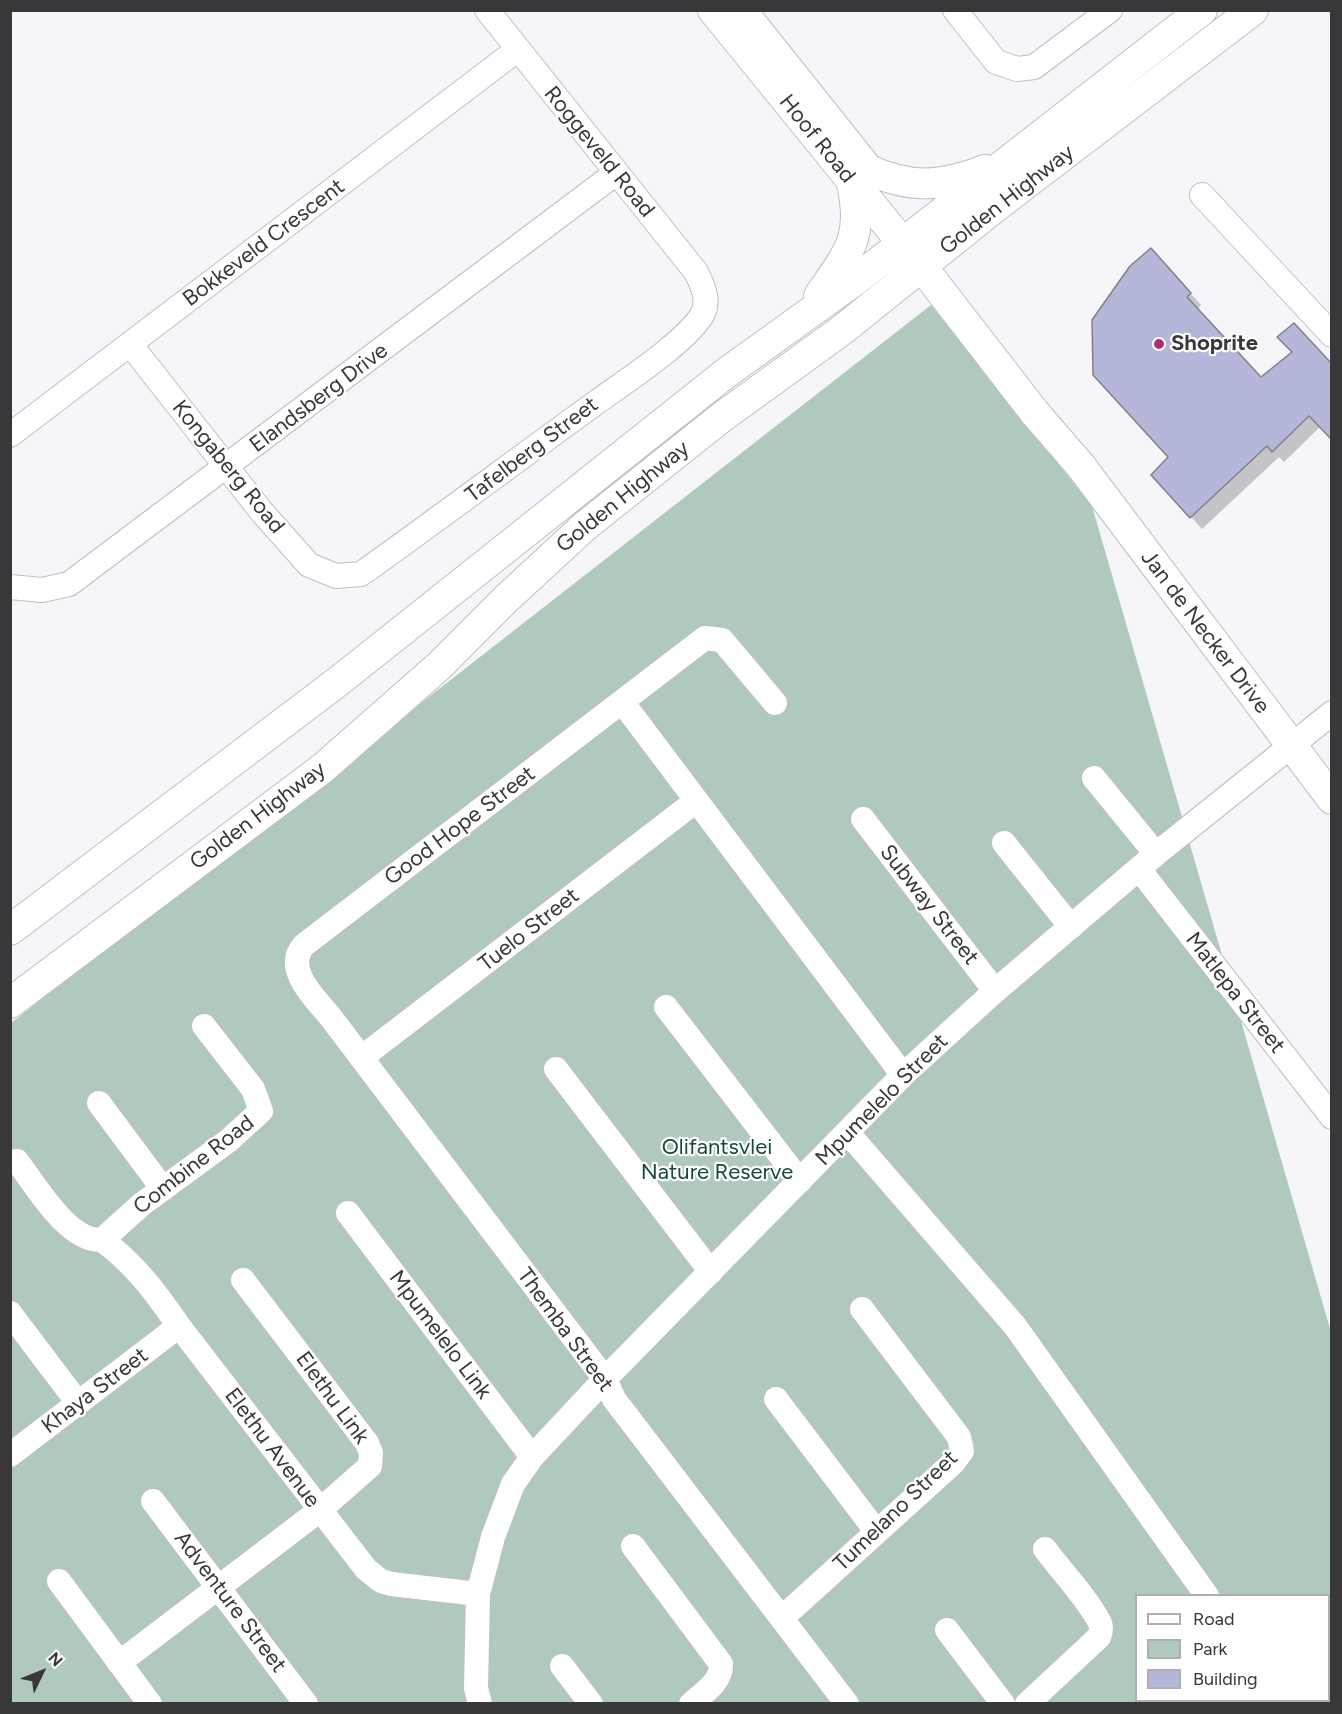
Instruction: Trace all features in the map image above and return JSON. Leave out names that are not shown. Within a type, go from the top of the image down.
[{"type":"main road","name":"Hoof Road","points":[[713,10],[859,174],[930,261]]},
{"type":"main road","name":"Hoof Road","points":[[741,10],[859,174]]},
{"type":"main road","name":"Golden Highway","points":[[10,930],[340,680],[726,374],[911,237],[1202,10]]},
{"type":"main road","name":"Golden Highway","points":[[10,1003],[323,768],[439,666],[507,598],[585,526],[722,417],[930,261],[1253,10]]},
{"type":"main road","points":[[807,313],[849,254],[856,233],[855,199],[859,174],[902,183],[934,183],[970,176],[1005,162]]},
{"type":"main road","name":"Jan de Necker Drive","points":[[930,261],[1042,396],[1080,465],[1332,798]]},
{"type":"street","name":"Roggeveld Road","points":[[487,10],[696,272],[705,297]]},
{"type":"street","points":[[955,10],[996,62],[1005,67],[1021,69],[1034,67],[1110,10]]},
{"type":"street","name":"Bokkeveld Crescent","points":[[10,435],[517,50]]},
{"type":"street","name":"Elandsberg Drive","points":[[11,589],[42,590],[69,584],[189,491],[228,467],[616,173]]},
{"type":"street","points":[[1202,195],[1332,336]]},
{"type":"street","name":"Tafelberg Street","points":[[336,576],[361,574],[496,478],[654,360],[694,326],[704,312],[705,297]]},
{"type":"street","name":"Kongaberg Road","points":[[130,344],[261,511],[309,566],[336,576]]},
{"type":"street","name":"Good Hope Street","points":[[299,951],[703,639],[712,637],[722,640],[775,703]]},
{"type":"street","points":[[623,703],[903,1075]]},
{"type":"street","name":"Mpumelelo Street","points":[[480,1704],[476,1688],[478,1594],[494,1537],[513,1484],[532,1457],[605,1379],[903,1075],[995,991],[1147,861],[1332,713]]},
{"type":"street","name":"Matlepa Street","points":[[1094,778],[1147,861],[1332,1117]]},
{"type":"street","name":"Tuelo Street","points":[[361,1058],[696,801]]},
{"type":"street","name":"Subway Street","points":[[863,819],[995,991]]},
{"type":"street","points":[[1004,843],[1071,927]]},
{"type":"street","name":"Themba Street","points":[[299,951],[296,964],[299,975],[605,1379],[614,1399],[783,1617],[847,1704]]},
{"type":"street","points":[[666,1007],[800,1181]]},
{"type":"street","name":"Combine Road","points":[[102,1240],[163,1189],[257,1118],[261,1111],[253,1089],[204,1026]]},
{"type":"street","points":[[556,1069],[711,1272]]},
{"type":"street","points":[[99,1103],[163,1189]]},
{"type":"street","points":[[848,1133],[1015,1326],[1071,1400],[1206,1594]]},
{"type":"street","points":[[17,1161],[70,1227],[87,1239],[102,1240]]},
{"type":"street","name":"Mpumelelo Link","points":[[348,1213],[532,1457]]},
{"type":"street","name":"Elethu Avenue","points":[[102,1240],[140,1273],[357,1560],[381,1581],[478,1594]]},
{"type":"street","name":"Elethu Link","points":[[119,1663],[320,1510],[369,1468],[370,1449],[243,1280]]},
{"type":"street","name":"Tumelano Street","points":[[783,1617],[961,1454],[963,1446],[959,1437],[862,1309]]},
{"type":"street","points":[[10,1313],[78,1403]]},
{"type":"street","name":"Khaya Street","points":[[10,1455],[179,1326]]},
{"type":"street","points":[[776,1399],[876,1531]]},
{"type":"street","name":"Adventure Street","points":[[153,1501],[306,1704]]},
{"type":"street","points":[[633,1546],[721,1664],[722,1670],[715,1682],[691,1704]]},
{"type":"street","points":[[1027,1704],[1099,1637],[1101,1631],[1095,1617],[1045,1549]]},
{"type":"street","points":[[58,1581],[150,1704]]},
{"type":"street","points":[[946,1630],[1003,1704]]},
{"type":"street","points":[[562,1666],[591,1704]]},
{"type":"green space","name":"Olifantsvlei Nature Reserve","points":[[931,305],[1092,506],[1331,1332],[1331,1703],[11,1704],[11,1023]]},
{"type":"building","points":[[1151,248],[1191,293],[1187,297],[1261,377],[1292,352],[1277,337],[1294,323],[1332,364],[1332,440],[1309,416],[1272,452],[1267,446],[1190,518],[1151,475],[1168,457],[1093,375],[1092,320],[1130,266]]},
{"type":"place","name":"Shoprite","points":[[1159,344]]}]
